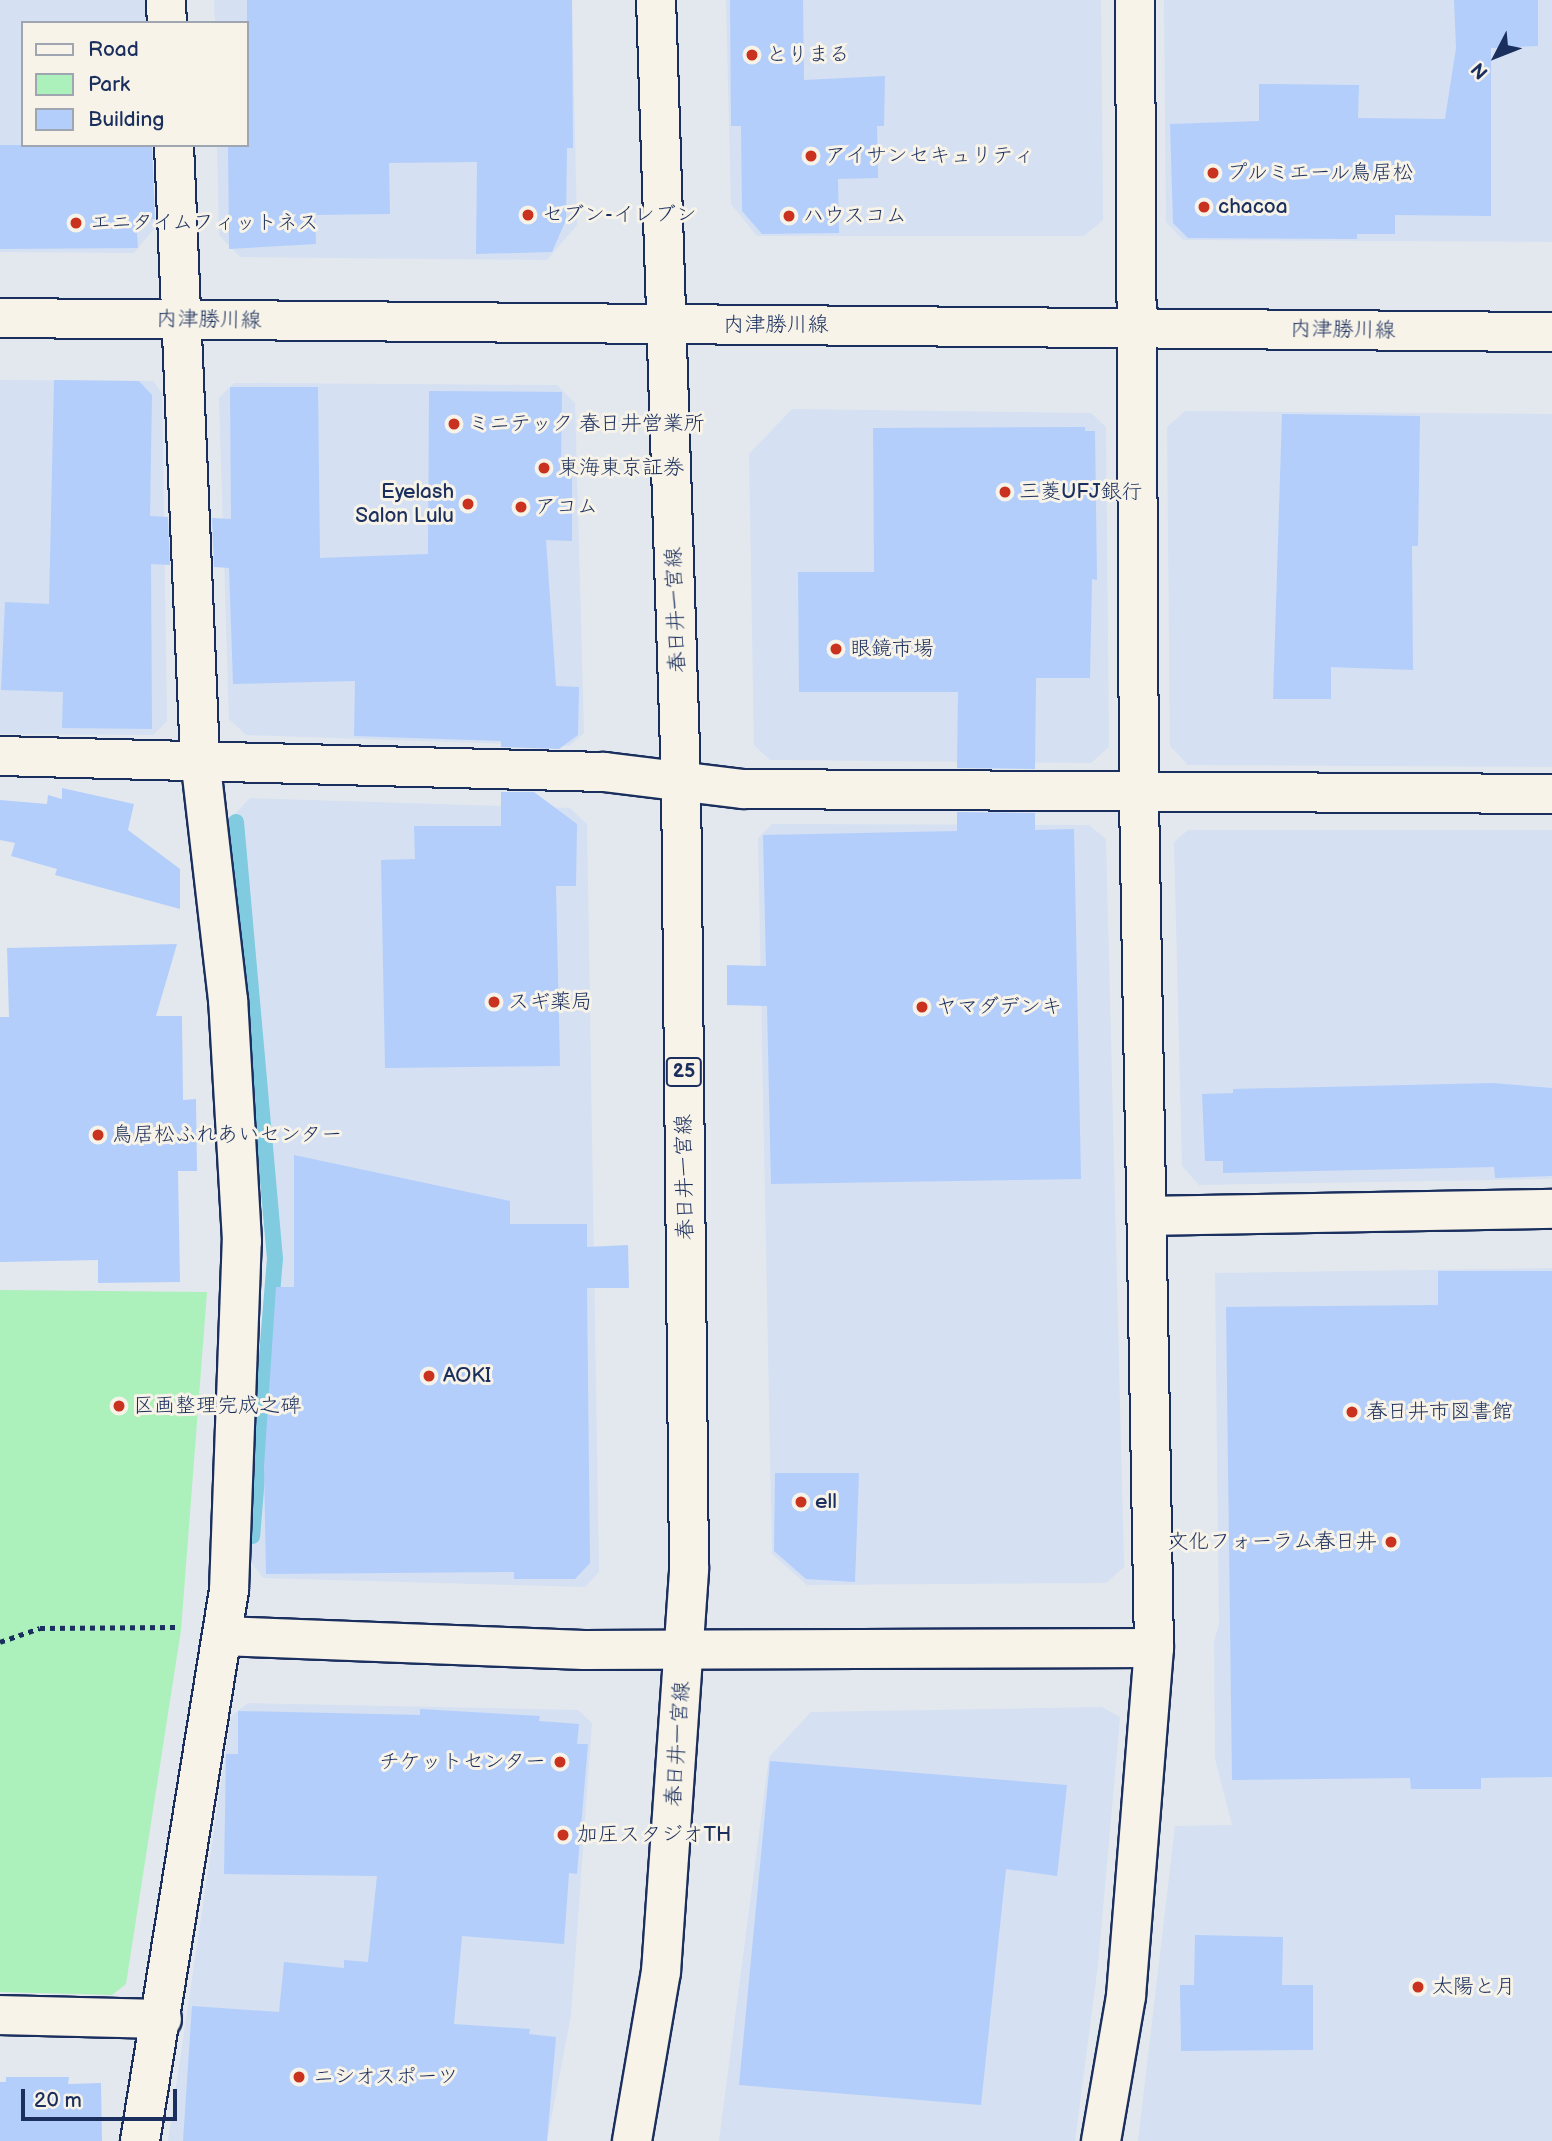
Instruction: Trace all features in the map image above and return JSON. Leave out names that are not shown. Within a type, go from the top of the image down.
[{"type":"street","points":[[166,0],[167,21]]},
{"type":"street","name":"春日井一宮線","points":[[632,2141],[661,1972],[689,1569],[681,781],[656,0]]},
{"type":"street","points":[[1101,2141],[1126,1996],[1154,1647],[1139,793],[1135,0]]},
{"type":"street","points":[[140,2141],[162,2019],[229,1590],[242,1241],[228,1000],[200,758],[184,320],[174,147]]},
{"type":"street","name":"内津勝川線","points":[[0,318],[1552,332]]},
{"type":"street","points":[[0,756],[200,758],[604,772],[743,789],[1552,794]]},
{"type":"street","points":[[1148,1216],[1552,1209]]},
{"type":"street","points":[[222,1636],[584,1650],[1154,1647]]},
{"type":"street","points":[[0,2015],[162,2019]]},
{"type":"path","points":[[0,1642],[40,1628],[181,1627]]},
{"type":"shaded area","points":[[0,0],[150,0],[150,21],[21,21],[21,147],[152,147],[154,229],[134,253],[0,252]]},
{"type":"shaded area","points":[[214,0],[572,0],[577,225],[547,260],[240,257],[219,235],[217,147],[248,147],[248,21],[215,21]]},
{"type":"shaded area","points":[[726,0],[1101,0],[1103,220],[1084,236],[757,236],[731,204]]},
{"type":"shaded area","points":[[1164,0],[1552,0],[1552,242],[1183,240],[1166,222]]},
{"type":"shaded area","points":[[0,380],[153,381],[162,393],[167,721],[153,735],[0,734]]},
{"type":"shaded area","points":[[234,383],[557,385],[575,403],[584,733],[569,746],[246,735],[229,719],[219,398]]},
{"type":"shaded area","points":[[792,409],[1091,413],[1106,427],[1109,747],[1091,763],[770,760],[754,745],[749,454]]},
{"type":"shaded area","points":[[1185,411],[1552,414],[1552,767],[1188,765],[1170,746],[1167,427]]},
{"type":"shaded area","points":[[250,798],[570,808],[587,824],[599,1572],[585,1587],[263,1578],[250,1561],[246,1540],[269,1248],[231,818]]},
{"type":"shaded area","points":[[772,824],[1089,825],[1106,839],[1124,1567],[1106,1583],[807,1585],[772,1554],[758,838]]},
{"type":"shaded area","points":[[1188,830],[1552,830],[1552,1179],[1199,1185],[1182,1166],[1174,842]]},
{"type":"shaded area","points":[[1552,1268],[1552,2141],[1138,2141],[1175,1826],[1232,1825],[1215,1759],[1214,1641],[1219,1624],[1215,1273]]},
{"type":"shaded area","points":[[248,1703],[578,1710],[592,1723],[571,2015],[547,2141],[168,2141],[231,1716]]},
{"type":"shaded area","points":[[1102,1707],[1120,1717],[1098,1965],[1075,2141],[719,2141],[769,1757],[811,1712]]},
{"type":"green space","points":[[0,1290],[207,1292],[181,1630],[126,1984],[112,1995],[0,1992]]},
{"type":"building","points":[[247,0],[572,0],[573,148],[567,148],[566,220],[552,252],[476,254],[477,162],[389,163],[390,214],[315,215],[316,244],[229,249],[228,147],[248,147]]},
{"type":"building","points":[[730,0],[803,0],[804,80],[885,76],[884,126],[877,126],[878,178],[838,179],[839,233],[762,234],[742,211],[741,126],[731,126]]},
{"type":"building","points":[[1454,0],[1538,0],[1538,46],[1491,48],[1491,216],[1395,215],[1395,234],[1357,234],[1357,239],[1188,238],[1173,223],[1170,124],[1259,121],[1259,84],[1359,85],[1358,118],[1445,119],[1456,48]]},
{"type":"building","points":[[0,145],[152,147],[155,219],[136,221],[138,248],[0,249]]},
{"type":"building","points":[[54,380],[139,381],[152,395],[150,516],[168,517],[170,565],[151,564],[152,729],[62,728],[63,692],[1,690],[5,602],[49,604]]},
{"type":"building","points":[[230,387],[318,387],[320,558],[428,554],[429,391],[562,392],[561,465],[572,465],[572,541],[546,540],[556,686],[579,687],[578,735],[559,749],[501,747],[501,741],[354,736],[355,681],[233,684],[229,568],[214,567],[212,518],[231,519]]},
{"type":"building","points":[[1282,414],[1420,416],[1418,546],[1412,546],[1413,670],[1331,667],[1331,699],[1273,699]]},
{"type":"building","points":[[1085,427],[1085,431],[1095,431],[1097,580],[1092,579],[1090,678],[1036,678],[1035,769],[957,768],[958,692],[799,692],[798,572],[874,572],[873,428]]},
{"type":"building","points":[[62,788],[134,804],[128,830],[180,869],[180,909],[55,875],[57,869],[11,856],[15,843],[0,840],[0,800],[47,804],[48,795],[62,799]]},
{"type":"building","points":[[501,792],[534,792],[577,824],[576,886],[556,886],[560,1066],[385,1068],[381,860],[415,859],[414,826],[501,826]]},
{"type":"building","name":"ヤマダデンキ","points":[[957,812],[1035,813],[1035,830],[1074,829],[1081,1179],[771,1184],[767,1006],[727,1005],[727,965],[766,966],[763,835],[957,831]]},
{"type":"building","name":"鳥居松ふれあいセンター","points":[[177,944],[156,1016],[182,1016],[183,1100],[196,1099],[197,1171],[178,1171],[180,1282],[98,1283],[98,1260],[0,1262],[0,1017],[9,1017],[7,948]]},
{"type":"building","points":[[1493,1083],[1552,1088],[1552,1176],[1495,1178],[1494,1167],[1223,1173],[1223,1161],[1205,1161],[1202,1094],[1233,1093],[1233,1089]]},
{"type":"building","name":"AOKI","points":[[294,1155],[510,1201],[510,1224],[587,1224],[587,1247],[628,1245],[629,1288],[587,1288],[590,1563],[575,1579],[514,1579],[514,1572],[266,1574],[264,1466],[276,1287],[294,1287]]},
{"type":"building","name":"文化フォーラム春日井","points":[[1438,1271],[1552,1271],[1552,1777],[1481,1778],[1481,1789],[1411,1789],[1410,1778],[1232,1780],[1226,1307],[1438,1305]]},
{"type":"building","points":[[775,1473],[859,1473],[855,1582],[806,1579],[774,1551]]},
{"type":"building","points":[[420,1709],[540,1716],[539,1721],[579,1724],[577,1744],[588,1744],[577,1874],[569,1873],[564,1944],[462,1936],[454,2024],[530,2029],[529,2034],[556,2037],[547,2141],[183,2141],[192,2006],[279,2012],[284,1962],[344,1968],[344,1960],[368,1962],[377,1876],[224,1874],[226,1754],[238,1754],[238,1711],[420,1715]]},
{"type":"building","points":[[770,1761],[1067,1785],[1057,1876],[1006,1869],[981,2105],[739,2085]]},
{"type":"building","points":[[1195,1935],[1283,1937],[1282,1985],[1313,1985],[1313,2050],[1181,2051],[1180,1985],[1194,1985]]},
{"type":"building","points":[[6,2077],[69,2077],[68,2084],[101,2083],[102,2141],[0,2141],[0,2082],[6,2082]]},
{"type":"waterway","points":[[236,822],[275,1258],[252,1536]]},
{"type":"place","name":"とりまる","points":[[752,55]]},
{"type":"place","name":"アイサンセキュリティ","points":[[811,156]]},
{"type":"place","name":"プルミエール鳥居松","points":[[1213,173]]},
{"type":"place","name":"chacoa","points":[[1204,207]]},
{"type":"place","name":"セブン-イレブン","points":[[528,215]]},
{"type":"place","name":"ハウスコム","points":[[789,216]]},
{"type":"place","name":"エニタイムフィットネス","points":[[76,223]]},
{"type":"place","name":"ミニテック 春日井営業所","points":[[454,424]]},
{"type":"place","name":"東海東京証券","points":[[544,468]]},
{"type":"place","name":"三菱UFJ銀行","points":[[1005,492]]},
{"type":"place","name":"Eyelash Salon Lulu","points":[[468,504]]},
{"type":"place","name":"アコム","points":[[521,507]]},
{"type":"place","name":"眼鏡市場","points":[[836,649]]},
{"type":"place","name":"スギ薬局","points":[[494,1002]]},
{"type":"place","name":"ヤマダデンキ","points":[[922,1007]]},
{"type":"place","name":"鳥居松ふれあいセンター","points":[[98,1135]]},
{"type":"place","name":"AOKI","points":[[429,1376]]},
{"type":"place","name":"区画整理完成之碑","points":[[119,1406]]},
{"type":"place","name":"春日井市図書館","points":[[1352,1412]]},
{"type":"place","name":"ell","points":[[801,1502]]},
{"type":"place","name":"文化フォーラム春日井","points":[[1391,1542]]},
{"type":"place","name":"チケットセンター","points":[[560,1762]]},
{"type":"place","name":"加圧スタジオTH","points":[[563,1835]]},
{"type":"place","name":"太陽と月","points":[[1418,1987]]},
{"type":"place","name":"ニシオスポーツ","points":[[299,2077]]}]
